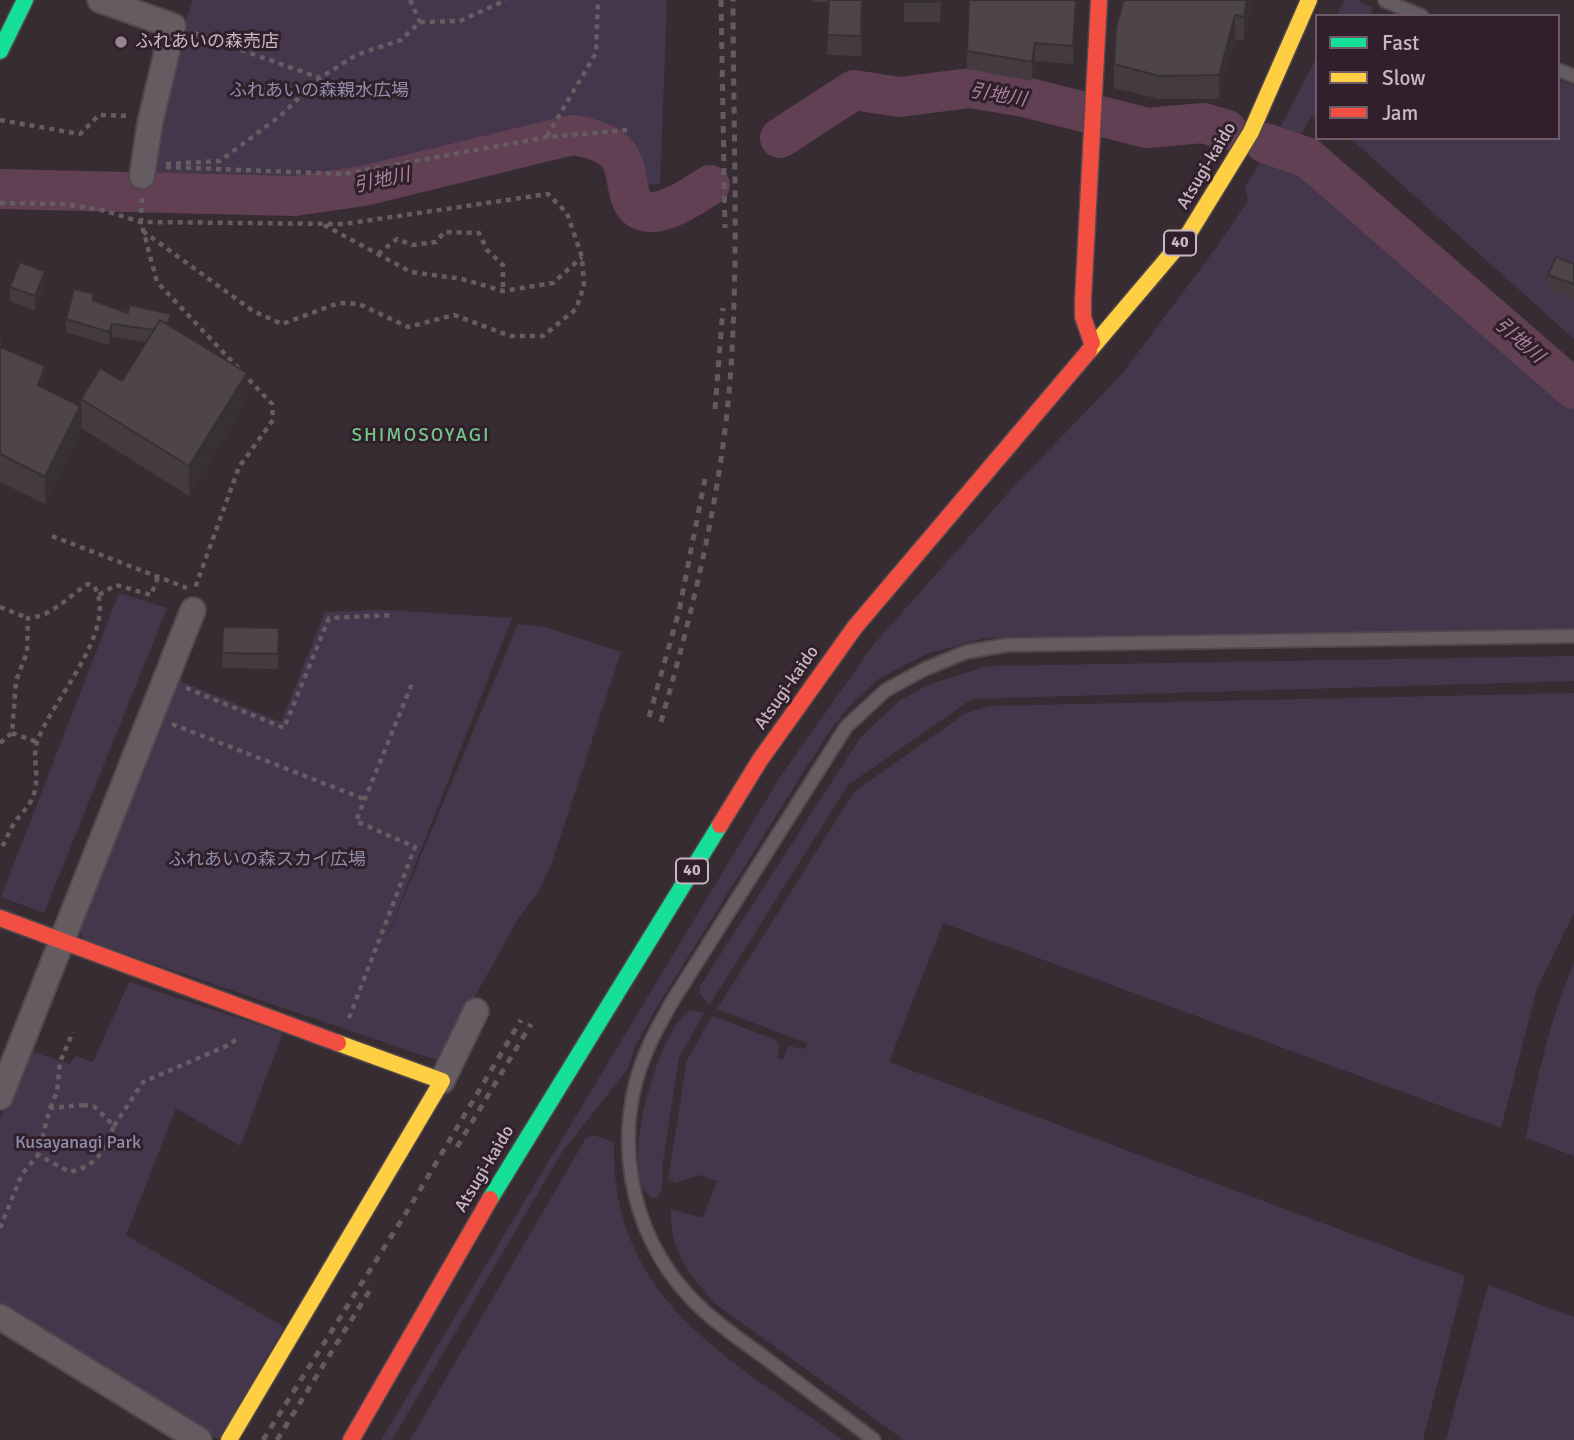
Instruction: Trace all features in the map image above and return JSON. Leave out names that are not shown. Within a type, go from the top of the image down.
[{"type":"main road","points":[[1092,343],[1083,317],[1083,300],[1099,0]]},
{"type":"main road","name":"Atsugi-kaido","points":[[351,1440],[482,1210],[760,760],[855,627],[1092,343],[1189,233],[1251,132],[1309,0]]},
{"type":"main road","points":[[0,51],[24,1]]},
{"type":"main road","points":[[0,918],[442,1081],[229,1440]]},
{"type":"street","points":[[100,0],[173,26],[150,123],[143,171]]},
{"type":"street","points":[[0,1097],[193,610]]},
{"type":"street","points":[[442,1081],[476,1011]]},
{"type":"street","points":[[0,1317],[199,1440]]},
{"type":"lane","points":[[1385,1],[1417,14]]},
{"type":"lane","points":[[874,1440],[717,1322],[688,1295],[645,1231],[634,1196],[630,1159],[629,1121],[647,1049],[670,1005],[846,727],[886,690],[925,669],[966,652],[1007,645],[1574,636]]},
{"type":"path","points":[[410,0],[420,22]]},
{"type":"path","points":[[143,171],[220,161],[280,116],[320,78],[356,55],[401,40],[420,22],[460,21],[506,0]]},
{"type":"path","points":[[547,136],[596,53],[598,0]]},
{"type":"path","points":[[173,26],[320,78]]},
{"type":"path","points":[[0,120],[80,134],[99,115],[122,113],[150,123]]},
{"type":"path","points":[[143,171],[344,174],[547,136],[628,130]]},
{"type":"path","points":[[0,203],[63,204],[102,210],[141,222],[344,224],[548,194],[568,213],[582,257],[584,286],[576,309],[543,336],[510,336],[454,315],[408,327],[359,304],[339,303],[282,324],[253,310],[144,232]]},
{"type":"path","points":[[52,536],[194,591],[239,467],[273,420],[272,404],[156,282],[141,213]]},
{"type":"path","points":[[321,224],[411,272],[462,279],[503,290],[553,283],[582,257]]},
{"type":"path","points":[[378,254],[397,239],[412,245],[436,242],[444,232],[479,233],[487,250],[503,265],[503,290]]},
{"type":"path","points":[[99,594],[116,586],[151,595],[158,577]]},
{"type":"path","points":[[0,607],[27,618],[38,617],[63,605],[88,584],[94,586],[99,594],[98,624],[75,676],[37,742],[33,766],[36,790],[0,849]]},
{"type":"path","points":[[181,687],[284,728],[328,618],[393,615]]},
{"type":"path","points":[[0,743],[12,733],[16,681],[27,652],[27,618]]},
{"type":"path","points":[[345,1028],[415,846],[356,821],[413,681]]},
{"type":"path","points":[[167,722],[364,799]]},
{"type":"path","points":[[12,733],[37,742]]},
{"type":"path","points":[[38,1155],[70,1172],[87,1168],[103,1151],[114,1126],[143,1082],[231,1044],[254,1012]]},
{"type":"path","points":[[0,1227],[22,1174],[38,1155],[57,1092],[60,1062],[73,1032]]},
{"type":"path","points":[[50,1108],[95,1107],[114,1126]]},
{"type":"green space","name":"ふれあいの森親水広場","points":[[193,0],[667,0],[660,184],[643,185],[594,154],[552,146],[325,182],[151,179],[178,43]]},
{"type":"green space","points":[[1344,0],[1358,0],[1373,8],[1371,14],[1338,14]]},
{"type":"green space","points":[[1315,60],[1315,118],[1312,116],[1294,146],[1396,253],[1454,304],[1574,398],[1574,631],[986,638],[929,653],[881,677],[853,702],[807,766],[655,1010],[635,1047],[627,1070],[562,1152],[392,1440],[381,1440],[780,777],[874,644],[1018,482],[1121,375],[1248,201],[1245,188]]},
{"type":"green space","points":[[1560,81],[1574,86],[1574,339],[1352,140],[1560,140]]},
{"type":"green space","points":[[119,593],[167,608],[44,913],[1,897]]},
{"type":"green space","name":"ふれあいの森スカイ広場","points":[[387,610],[512,618],[382,949],[518,624],[545,627],[621,652],[552,862],[540,889],[518,919],[439,1061],[84,940],[77,922],[175,679],[281,722],[325,612]]},
{"type":"green space","points":[[1574,656],[1574,681],[972,699],[848,785],[709,1006],[699,993],[700,986],[860,738],[900,700],[930,684],[988,666]]},
{"type":"green space","points":[[1574,693],[1574,913],[1537,988],[1501,1128],[943,923],[889,1062],[1465,1276],[1423,1440],[904,1440],[717,1305],[690,1273],[674,1238],[671,1209],[703,1218],[717,1181],[699,1175],[676,1183],[668,1179],[687,1060],[712,1016],[774,1039],[780,1045],[777,1058],[783,1060],[788,1046],[804,1049],[807,1043],[717,1009],[854,792],[966,713],[989,706]]},
{"type":"green space","points":[[1574,963],[1574,1156],[1526,1138],[1545,1049]]},
{"type":"green space","name":"Kusayanagi Park","points":[[129,982],[283,1033],[240,1146],[176,1108],[126,1235],[284,1327],[219,1440],[0,1307],[0,1120],[27,1050],[70,1064],[76,1056],[93,1062]]},
{"type":"green space","points":[[690,1010],[704,1013],[679,1058],[663,1161],[662,1189],[658,1197],[652,1198],[642,1184],[638,1162],[646,1103],[654,1072],[666,1044],[678,1023]]},
{"type":"green space","points":[[593,1135],[614,1142],[618,1197],[632,1244],[655,1285],[685,1320],[720,1352],[843,1440],[410,1440],[586,1138]]},
{"type":"green space","points":[[1488,1285],[1574,1317],[1574,1440],[1446,1440]]},
{"type":"building","points":[[829,0],[862,0],[861,36],[827,35]]},
{"type":"building","points":[[940,0],[940,2],[904,2]]},
{"type":"building","points":[[969,0],[1076,0],[1073,46],[1035,43],[1032,62],[967,51]]},
{"type":"building","points":[[1124,0],[1247,0],[1244,17],[1235,15],[1219,75],[1159,76],[1114,64],[1116,27]]},
{"type":"building","points":[[1556,257],[1574,264],[1574,284],[1548,275]]},
{"type":"building","points":[[20,262],[45,271],[35,296],[10,287]]},
{"type":"building","points":[[74,289],[94,294],[92,300],[128,313],[130,305],[171,314],[169,325],[160,320],[154,330],[112,324],[109,332],[66,319]]},
{"type":"building","points":[[160,320],[247,373],[189,466],[81,399],[100,368],[122,381]]},
{"type":"building","points":[[0,347],[45,366],[38,385],[80,406],[45,477],[0,454]]},
{"type":"building","points":[[223,627],[279,628],[278,654],[222,653]]},
{"type":"waterway","name":"引地川","points":[[780,138],[854,90],[899,97],[970,88],[1025,97],[1147,128],[1203,123],[1227,130]]},
{"type":"waterway","name":"引地川","points":[[0,189],[295,196],[363,186],[572,135],[598,141],[617,154],[623,165],[631,198],[637,208],[647,212],[669,208],[710,185]]},
{"type":"waterway","name":"引地川","points":[[1265,143],[1308,158],[1574,389]]},
{"type":"railway","points":[[721,0],[725,228]]},
{"type":"railway","points":[[661,722],[685,635],[705,546],[727,412],[735,275],[733,0]]},
{"type":"railway","points":[[715,409],[723,308]]},
{"type":"railway","points":[[649,717],[679,611],[705,479]]},
{"type":"railway","points":[[263,1440],[411,1205],[521,1020]]},
{"type":"railway","points":[[457,1147],[531,1024]]},
{"type":"railway","points":[[277,1440],[373,1285]]},
{"type":"traffic: fast","points":[[0,51],[25,0]]},
{"type":"traffic: fast","points":[[490,1199],[720,825]]},
{"type":"traffic: slow","points":[[1089,351],[1189,233],[1251,132],[1309,0]]},
{"type":"traffic: slow","points":[[229,1440],[442,1081],[338,1043]]},
{"type":"traffic: jam","points":[[1092,343],[1083,317],[1083,300],[1099,0]]},
{"type":"traffic: jam","points":[[720,825],[760,760],[855,627],[1089,351]]},
{"type":"traffic: jam","points":[[0,918],[338,1043]]},
{"type":"traffic: jam","points":[[351,1440],[490,1199]]},
{"type":"place","name":"ふれあいの森売店","points":[[121,42]]},
{"type":"district","name":"SHIMOSOYAGI","points":[[421,436]]}]
